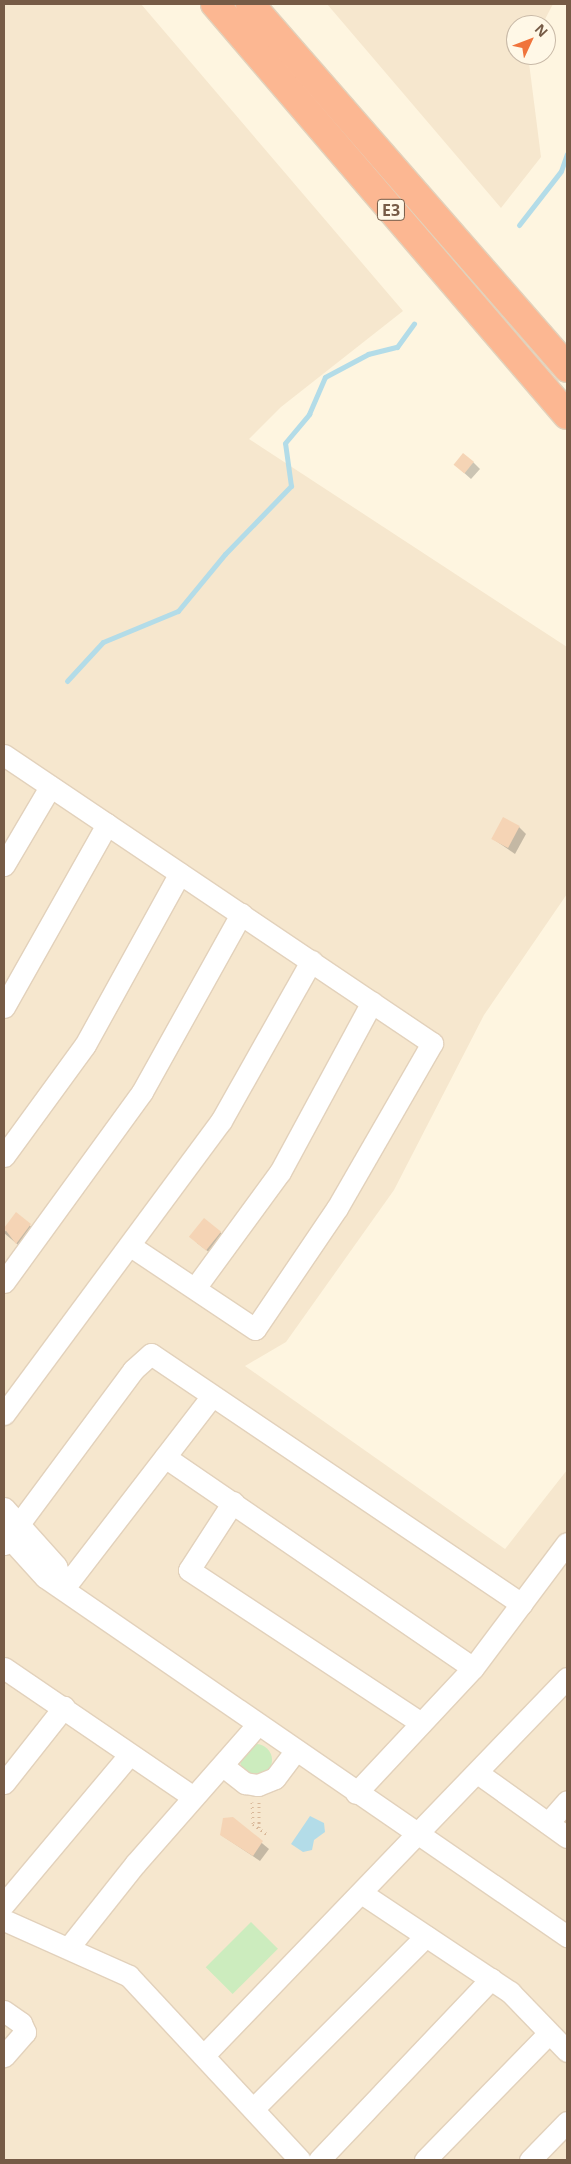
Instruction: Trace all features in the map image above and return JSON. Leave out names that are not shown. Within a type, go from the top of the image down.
[{"type":"highway","name":"E3","points":[[215,4],[567,415]]},
{"type":"highway","name":"E3","points":[[250,4],[567,368]]},
{"type":"street","points":[[4,755],[432,1043],[337,1208],[255,1328],[132,1247]]},
{"type":"street","points":[[4,865],[50,787]]},
{"type":"street","points":[[4,1007],[106,824]]},
{"type":"street","points":[[4,1156],[85,1045],[180,873]]},
{"type":"street","points":[[4,1282],[142,1092],[241,914]]},
{"type":"street","points":[[6,1404],[132,1247],[221,1121],[311,962]]},
{"type":"street","points":[[195,1288],[280,1172],[372,1002]]},
{"type":"street","points":[[9,1535],[141,1360],[151,1354],[211,1397],[521,1604]]},
{"type":"street","points":[[64,1588],[211,1397]]},
{"type":"street","points":[[165,1457],[473,1668]]},
{"type":"street","points":[[233,1502],[190,1570],[421,1723]]},
{"type":"street","points":[[4,1508],[9,1535],[45,1577],[64,1588],[356,1792],[567,1936]]},
{"type":"street","points":[[356,1792],[473,1668],[567,1543]]},
{"type":"street","points":[[4,1668],[64,1707],[129,1755],[193,1797]]},
{"type":"street","points":[[205,2054],[480,1774],[567,1678]]},
{"type":"street","points":[[4,1782],[64,1707]]},
{"type":"street","points":[[69,1947],[193,1797],[223,1766],[258,1724]]},
{"type":"street","points":[[223,1766],[255,1785],[275,1778],[296,1750]]},
{"type":"street","points":[[4,1904],[129,1755]]},
{"type":"street","points":[[480,1774],[567,1837]]},
{"type":"street","points":[[548,1823],[567,1801]]},
{"type":"street","points":[[363,1894],[510,1992],[567,2051]]},
{"type":"street","points":[[4,1920],[69,1947],[129,1976],[205,2054],[300,2160]]},
{"type":"street","points":[[254,2108],[426,1936]]},
{"type":"street","points":[[319,2160],[491,1979]]},
{"type":"street","points":[[4,2011],[22,2023],[25,2032],[4,2056]]},
{"type":"street","points":[[425,2160],[549,2033]]},
{"type":"street","points":[[530,2160],[567,2122]]},
{"type":"path","points":[[255,1785],[253,1824],[267,1834]]},
{"type":"path","points":[[255,1785],[259,1828]]},
{"type":"shaded area","points":[[4,4],[141,4],[403,311],[281,407],[249,439],[567,647],[567,894],[484,1015],[394,1190],[286,1342],[245,1366],[505,1549],[567,1470],[567,2160],[4,2160]]},
{"type":"shaded area","points":[[327,4],[553,4],[547,15],[506,15],[506,65],[529,65],[541,157],[501,208]]},
{"type":"green space","points":[[256,1744],[262,1745],[267,1749],[271,1754],[271,1766],[267,1771],[262,1775],[256,1776],[250,1775],[245,1771],[241,1766],[240,1760],[241,1754],[245,1749],[250,1745]]},
{"type":"green space","points":[[251,1922],[278,1949],[233,1994],[206,1967]]},
{"type":"water","points":[[310,1816],[324,1823],[325,1832],[314,1840],[312,1850],[303,1852],[291,1844]]},
{"type":"building","points":[[463,453],[474,462],[464,473],[454,465]]},
{"type":"building","points":[[503,817],[520,826],[508,848],[491,839]]},
{"type":"building","points":[[16,1212],[31,1224],[16,1244],[4,1228]]},
{"type":"building","points":[[204,1218],[221,1232],[206,1250],[189,1237]]},
{"type":"building","points":[[233,1817],[263,1841],[253,1856],[220,1835],[223,1818]]},
{"type":"waterway","points":[[519,225],[561,171],[567,154]]},
{"type":"waterway","points":[[67,681],[103,642],[178,611],[225,554],[291,486],[285,443],[309,414],[325,377],[368,354],[397,347],[414,324]]}]
